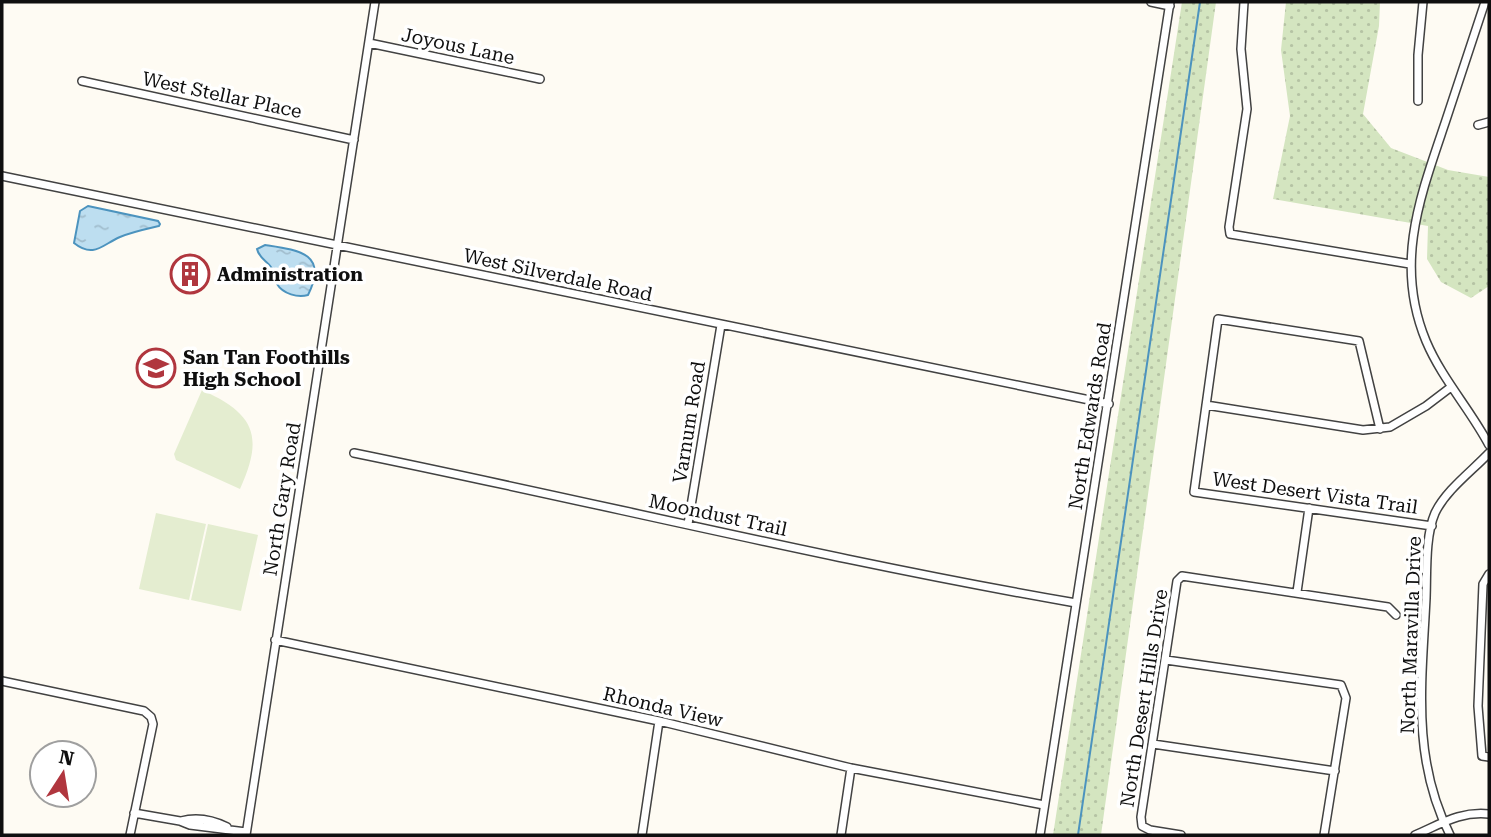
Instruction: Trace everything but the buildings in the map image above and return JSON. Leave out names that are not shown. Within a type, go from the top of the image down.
[{"type":"street","name":"North Gary Road","points":[[246,834],[375,2]]},
{"type":"street","points":[[1151,2],[1170,4]]},
{"type":"street","points":[[1244,2],[1241,49],[1247,109],[1230,234],[1410,264]]},
{"type":"street","points":[[1418,102],[1418,55],[1423,2]]},
{"type":"street","points":[[1485,2],[1421,195],[1415,218],[1410,264],[1418,318],[1436,362],[1489,445]]},
{"type":"street","name":"North Edwards Road","points":[[1040,835],[1170,4]]},
{"type":"street","name":"Joyous Lane","points":[[369,43],[540,79]]},
{"type":"street","name":"West Stellar Place","points":[[82,81],[354,140]]},
{"type":"street","points":[[1478,125],[1489,122]]},
{"type":"street","name":"West Silverdale Road","points":[[2,176],[1109,404]]},
{"type":"street","points":[[1380,429],[1359,341],[1218,319],[1206,405],[1363,430],[1380,429],[1403,419],[1451,387]]},
{"type":"street","name":"Varnum Road","points":[[688,524],[720,324]]},
{"type":"street","name":"West Desert Vista Trail","points":[[1206,405],[1194,492],[1432,526]]},
{"type":"street","name":"Moondust Trail","points":[[354,453],[970,585],[1076,603]]},
{"type":"street","name":"North Maravilla Drive","points":[[1450,835],[1427,771],[1421,726],[1428,562],[1432,526],[1437,510],[1489,453]]},
{"type":"street","points":[[1309,508],[1297,592],[1388,607],[1396,615]]},
{"type":"street","points":[[1486,757],[1479,731],[1480,668],[1483,584],[1489,574]]},
{"type":"street","name":"North Desert Hills Drive","points":[[1181,835],[1142,826],[1177,581],[1182,576],[1297,592]]},
{"type":"street","name":"Rhonda View","points":[[275,640],[659,720],[851,768],[1044,805]]},
{"type":"street","points":[[1166,660],[1341,685],[1345,692],[1324,835]]},
{"type":"street","points":[[1480,668],[1489,670]]},
{"type":"street","points":[[2,681],[144,711],[151,717],[153,724],[130,835]]},
{"type":"street","points":[[642,835],[659,720]]},
{"type":"street","points":[[1153,744],[1335,771]]},
{"type":"street","points":[[841,835],[851,768]]},
{"type":"street","points":[[134,813],[217,830],[229,828],[246,834]]},
{"type":"street","points":[[1415,835],[1461,814],[1489,814]]},
{"type":"green space","points":[[1182,2],[1216,2],[1101,835],[1053,835]]},
{"type":"green space","points":[[1286,2],[1380,2],[1379,26],[1363,114],[1391,148],[1448,170],[1489,177],[1489,286],[1471,298],[1441,282],[1427,259],[1428,226],[1273,199],[1290,116],[1281,50]]},
{"type":"green space","points":[[202,390],[234,408],[250,429],[252,455],[240,489],[176,460],[174,454]]},
{"type":"green space","points":[[156,513],[206,524],[189,600],[139,589]]},
{"type":"green space","points":[[208,524],[258,535],[241,611],[191,600]]},
{"type":"water","points":[[88,206],[158,221],[160,224],[120,237],[98,249],[87,250],[74,243],[80,211]]},
{"type":"water","points":[[265,245],[289,249],[307,256],[315,270],[308,295],[291,294],[280,287],[272,269],[258,252],[257,249]]},
{"type":"waterway","points":[[1078,835],[1200,2]]},
{"type":"place","name":"Administration","points":[[190,274]]},
{"type":"place","name":"San Tan Foothills High School","points":[[156,368]]}]
